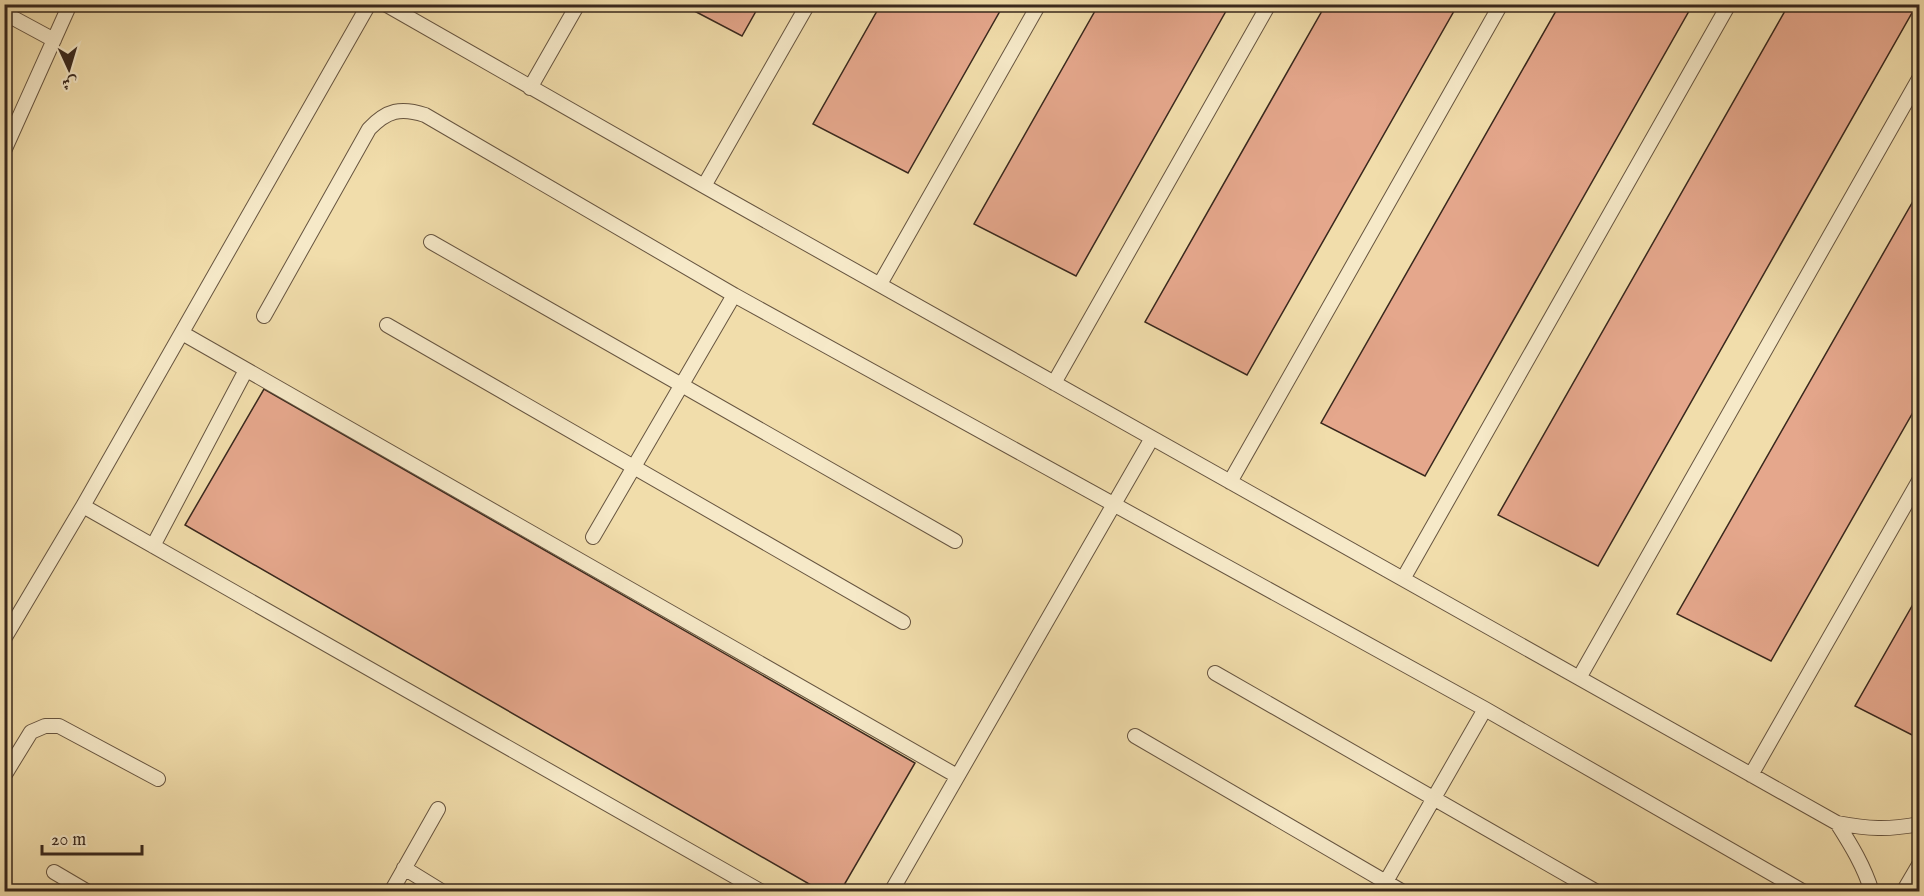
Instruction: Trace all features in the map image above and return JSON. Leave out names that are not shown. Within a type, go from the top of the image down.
[{"type":"lane","points":[[4,150],[70,4]]},
{"type":"lane","points":[[4,639],[83,506],[369,4]]},
{"type":"lane","points":[[385,4],[530,88],[1837,823],[1865,829],[1894,829],[1920,824]]},
{"type":"lane","points":[[530,88],[578,4]]},
{"type":"lane","points":[[704,186],[808,4]]},
{"type":"lane","points":[[880,284],[1039,4]]},
{"type":"lane","points":[[1054,383],[1269,4]]},
{"type":"lane","points":[[1230,482],[1501,4]]},
{"type":"lane","points":[[1403,579],[1729,4]]},
{"type":"lane","points":[[4,13],[54,40]]},
{"type":"lane","points":[[1579,678],[1920,77]]},
{"type":"lane","points":[[264,316],[369,129],[389,113],[401,110],[425,115],[734,295],[1485,709],[1804,891]]},
{"type":"lane","points":[[431,242],[955,541]]},
{"type":"lane","points":[[593,537],[734,295]]},
{"type":"lane","points":[[387,326],[903,622]]},
{"type":"lane","points":[[182,333],[957,776]]},
{"type":"lane","points":[[153,546],[246,370]]},
{"type":"lane","points":[[891,891],[1152,438]]},
{"type":"lane","points":[[1751,775],[1920,479]]},
{"type":"lane","points":[[83,506],[762,891]]},
{"type":"lane","points":[[1215,673],[1598,891]]},
{"type":"lane","points":[[1383,887],[1485,709]]},
{"type":"lane","points":[[4,776],[32,732],[45,726],[59,726],[158,779]]},
{"type":"lane","points":[[1135,736],[1383,887],[1403,891]]},
{"type":"lane","points":[[391,891],[438,809]]},
{"type":"lane","points":[[1837,823],[1853,848],[1872,891]]},
{"type":"lane","points":[[1903,891],[1920,863]]},
{"type":"lane","points":[[404,868],[443,891]]},
{"type":"lane","points":[[54,872],[88,891]]},
{"type":"building","points":[[681,4],[760,4],[742,36]]},
{"type":"building","points":[[881,4],[1004,4],[908,173],[813,124]]},
{"type":"building","points":[[1099,4],[1230,4],[1076,276],[974,224]]},
{"type":"building","points":[[1326,4],[1458,4],[1247,375],[1145,322]]},
{"type":"building","points":[[1560,4],[1693,4],[1425,476],[1321,423]]},
{"type":"building","points":[[1789,4],[1917,4],[1598,566],[1498,515]]},
{"type":"building","points":[[1920,189],[1920,400],[1771,661],[1677,614]]},
{"type":"building","points":[[264,389],[915,763],[840,892],[823,892],[185,525]]},
{"type":"building","points":[[1920,592],[1920,739],[1855,706]]}]
